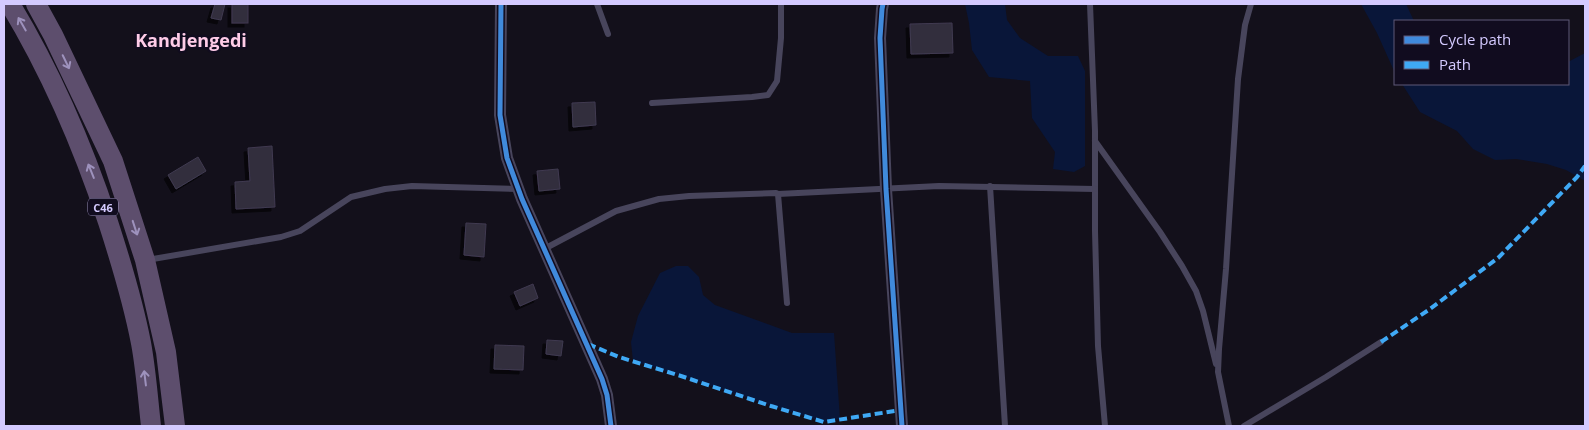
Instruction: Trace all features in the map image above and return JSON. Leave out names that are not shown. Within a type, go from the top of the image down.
[{"type":"main road","name":"C46","points":[[10,4],[24,27],[62,102],[92,174],[123,265],[139,335],[151,426]]},
{"type":"main road","name":"C46","points":[[36,4],[53,35],[113,161],[145,260],[166,352],[174,426]]},
{"type":"street","points":[[501,4],[500,115],[508,158],[544,248],[602,379],[607,395],[610,426]]},
{"type":"street","points":[[883,4],[880,38],[886,189],[902,426]]},
{"type":"lane","points":[[597,4],[608,34]]},
{"type":"lane","points":[[652,103],[752,98],[768,95],[777,81],[781,38],[781,4]]},
{"type":"lane","points":[[1090,4],[1095,141],[1098,346],[1105,426]]},
{"type":"lane","points":[[1218,372],[1238,79],[1245,25],[1251,4]]},
{"type":"lane","points":[[1095,141],[1160,232],[1196,291],[1203,311],[1218,372],[1229,426]]},
{"type":"lane","points":[[145,260],[281,237],[300,231],[351,197],[385,189],[412,186],[519,189]]},
{"type":"lane","points":[[544,248],[616,212],[659,199],[689,196],[778,194],[939,186],[1095,189]]},
{"type":"lane","points":[[990,186],[1005,426]]},
{"type":"lane","points":[[778,194],[786,303]]},
{"type":"lane","points":[[1244,426],[1380,342]]},
{"type":"water","points":[[965,4],[1005,4],[1007,20],[1020,38],[1048,56],[1078,56],[1085,71],[1085,166],[1074,172],[1053,169],[1055,152],[1032,118],[1030,81],[989,77],[972,50]]},
{"type":"water","points":[[1361,4],[1406,4],[1414,20],[1394,20],[1394,71]]},
{"type":"water","points":[[1585,53],[1585,181],[1566,170],[1547,164],[1516,159],[1495,160],[1473,149],[1457,131],[1420,112],[1403,85],[1569,85],[1569,61]]},
{"type":"water","points":[[676,266],[688,266],[699,277],[703,295],[715,305],[792,333],[834,333],[840,419],[824,422],[633,361],[631,342],[638,316],[660,273]]},
{"type":"building","points":[[215,4],[225,4],[221,20],[211,18]]},
{"type":"building","points":[[232,4],[248,4],[248,23],[232,23]]},
{"type":"building","points":[[952,23],[953,53],[911,54],[910,24]]},
{"type":"building","points":[[595,102],[596,125],[573,127],[572,103]]},
{"type":"building","points":[[272,146],[275,207],[236,209],[235,182],[250,181],[248,148]]},
{"type":"building","points":[[198,157],[206,171],[176,189],[168,175]]},
{"type":"building","points":[[558,169],[560,189],[539,191],[537,171]]},
{"type":"building","points":[[466,223],[486,224],[484,257],[464,255]]},
{"type":"building","points":[[533,284],[538,298],[520,306],[514,292]]},
{"type":"building","points":[[547,340],[563,341],[561,356],[546,354]]},
{"type":"building","points":[[495,345],[524,346],[523,370],[494,369]]},
{"type":"marked path","points":[[1381,342],[1430,309],[1498,258],[1577,177],[1585,166]]},
{"type":"marked path","points":[[588,344],[619,357],[824,422],[901,410]]},
{"type":"cycle path","points":[[501,4],[500,115],[507,158],[522,199],[602,379],[607,395],[611,426]]},
{"type":"cycle path","points":[[883,4],[880,38],[886,189],[902,426]]},
{"type":"district","name":"Kandjengedi","points":[[191,40]]}]
